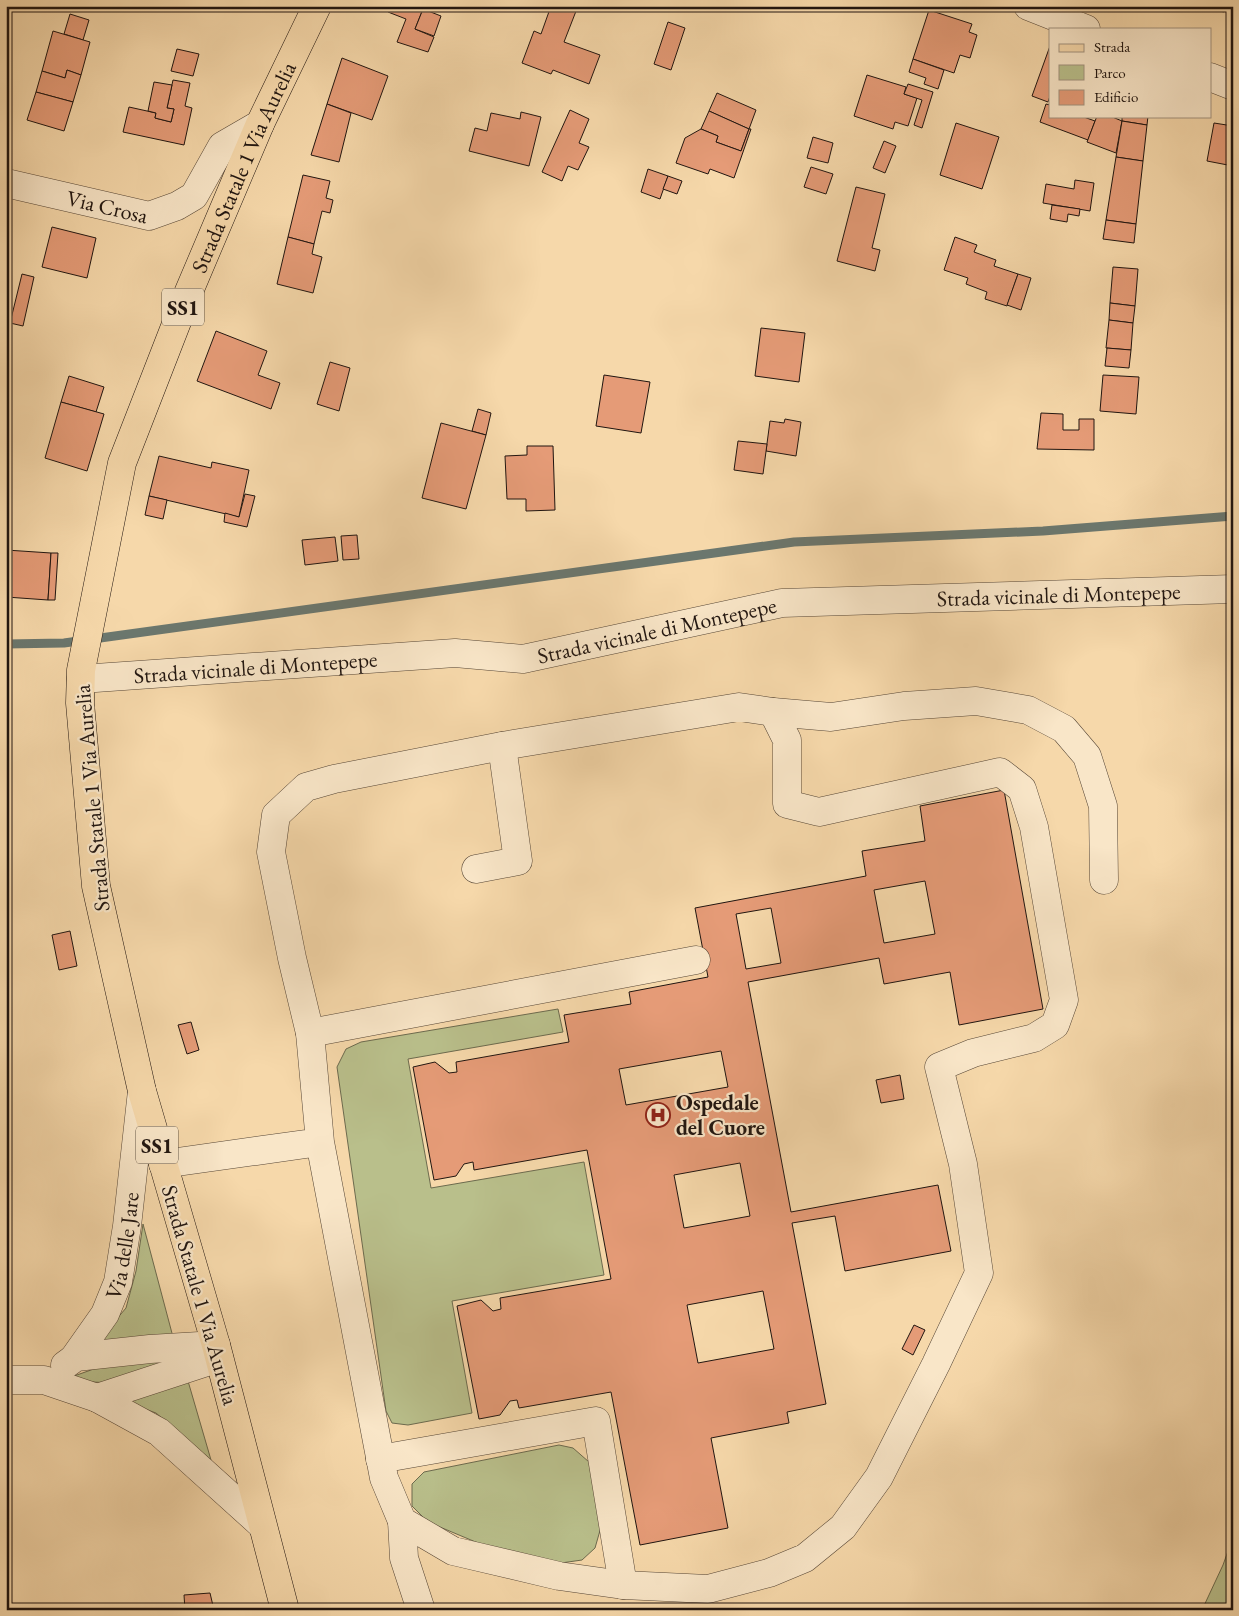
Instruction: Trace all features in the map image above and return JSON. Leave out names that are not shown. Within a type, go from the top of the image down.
[{"type":"main road","name":"Strada Statale 1 Via Aurelia","points":[[285,1610],[218,1352],[142,1091],[96,886],[80,703],[81,674],[122,463],[187,296],[260,124],[317,6]]},
{"type":"street","points":[[1028,6],[1083,28]]},
{"type":"street","points":[[1212,78],[1233,86]]},
{"type":"street","name":"Via Crosa","points":[[6,183],[149,216],[177,206],[194,196],[222,146],[260,124]]},
{"type":"street","name":"Strada vicinale di Montepepe","points":[[81,674],[455,653],[523,659],[782,603],[1233,589]]},
{"type":"street","points":[[421,1610],[404,1558],[402,1521],[384,1478],[320,1142],[310,1033],[292,958],[271,852],[276,815],[306,787],[334,779],[502,746],[739,708],[831,717],[904,706],[976,701],[1028,710],[1064,730],[1087,756],[1103,806],[1104,880]]},
{"type":"street","points":[[402,1521],[452,1551],[560,1576],[623,1585],[708,1588],[769,1573],[805,1558],[843,1526],[879,1478],[979,1273],[963,1164],[939,1067],[973,1053],[1034,1038],[1055,1025],[1064,1000],[1034,827],[1022,788],[1000,772],[819,812],[787,804],[787,740],[773,712]]},
{"type":"street","points":[[476,869],[518,861],[502,746]]},
{"type":"street","points":[[310,1033],[696,960]]},
{"type":"street","name":"Via delle Jare","points":[[44,1380],[74,1358],[105,1314],[118,1282],[127,1226],[142,1091]]},
{"type":"street","points":[[163,1164],[320,1142]]},
{"type":"street","name":"Via delle Jare","points":[[74,1358],[150,1349],[218,1352]]},
{"type":"street","points":[[97,1398],[218,1352]]},
{"type":"street","points":[[6,1380],[44,1380],[97,1398],[158,1432],[262,1525]]},
{"type":"street","points":[[380,1459],[596,1420],[623,1585]]},
{"type":"green space","points":[[558,1009],[563,1032],[408,1059],[431,1188],[584,1162],[604,1275],[452,1301],[472,1413],[408,1425],[392,1423],[386,1411],[337,1067],[346,1049],[361,1042]]},
{"type":"green space","points":[[143,1224],[173,1337],[98,1341],[126,1308],[136,1271]]},
{"type":"green space","points":[[190,1359],[114,1383],[92,1382],[74,1376],[108,1364]]},
{"type":"green space","points":[[188,1381],[211,1460],[156,1413],[123,1401]]},
{"type":"green space","points":[[559,1445],[573,1448],[589,1462],[601,1527],[595,1548],[582,1560],[561,1563],[490,1548],[428,1522],[412,1506],[412,1484],[424,1472]]},
{"type":"green space","points":[[1233,1537],[1233,1610],[1202,1610],[1223,1565]]},
{"type":"building","points":[[390,6],[416,6],[423,9],[415,29],[434,37],[428,52],[397,42],[406,19],[388,12]]},
{"type":"building","points":[[551,6],[578,6],[564,42],[600,55],[589,84],[553,70],[551,74],[522,63],[534,31],[541,34]]},
{"type":"building","points":[[1211,6],[1226,6],[1224,12],[1211,9]]},
{"type":"building","points":[[423,9],[441,16],[434,36],[415,29]]},
{"type":"building","points":[[929,10],[972,24],[969,32],[977,35],[970,58],[960,55],[954,73],[913,59]]},
{"type":"building","points":[[70,14],[89,20],[83,40],[64,34]]},
{"type":"building","points":[[668,22],[685,28],[671,70],[654,64]]},
{"type":"building","points":[[53,31],[90,42],[81,75],[67,70],[65,78],[42,71]]},
{"type":"building","points":[[177,49],[199,54],[193,76],[171,71]]},
{"type":"building","points":[[1049,49],[1048,102],[1032,96]]},
{"type":"building","points":[[342,58],[388,76],[372,120],[327,104]]},
{"type":"building","points":[[913,59],[944,70],[938,89],[924,84],[926,78],[909,72]]},
{"type":"building","points":[[67,70],[81,75],[73,102],[36,92],[42,71],[65,78]]},
{"type":"building","points":[[867,75],[906,87],[904,94],[917,98],[908,126],[895,122],[893,129],[854,116]]},
{"type":"building","points":[[173,80],[190,83],[185,106],[192,108],[184,145],[123,132],[129,107],[156,113],[155,118],[171,122],[174,109],[167,108]]},
{"type":"building","points":[[154,82],[172,85],[167,108],[174,109],[171,122],[155,118],[156,113],[148,111]]},
{"type":"building","points":[[908,84],[933,92],[922,128],[914,125],[922,100],[904,94]]},
{"type":"building","points":[[36,92],[73,102],[64,131],[27,120]]},
{"type":"building","points":[[717,93],[756,110],[749,129],[709,111]]},
{"type":"building","points":[[327,104],[351,113],[339,162],[311,155]]},
{"type":"building","points":[[1046,104],[1049,105],[1049,118],[1087,118],[1095,121],[1088,140],[1040,122]]},
{"type":"building","points":[[570,110],[589,119],[579,143],[589,147],[578,170],[568,166],[562,181],[542,172]]},
{"type":"building","points":[[709,111],[749,129],[741,151],[716,142],[718,136],[701,129]]},
{"type":"building","points":[[521,112],[541,117],[529,166],[469,151],[475,128],[487,131],[491,113],[520,119]]},
{"type":"building","points":[[1096,118],[1115,118],[1122,121],[1116,153],[1087,142]]},
{"type":"building","points":[[1122,118],[1148,118],[1147,125],[1122,121]]},
{"type":"building","points":[[1122,121],[1147,125],[1143,161],[1116,157]]},
{"type":"building","points":[[956,123],[999,137],[982,189],[940,175]]},
{"type":"building","points":[[1214,123],[1233,126],[1233,166],[1207,161]]},
{"type":"building","points":[[701,129],[718,136],[716,142],[741,151],[749,129],[751,129],[734,178],[710,169],[708,174],[676,163],[685,138]]},
{"type":"building","points":[[813,137],[833,143],[828,163],[807,158]]},
{"type":"building","points":[[884,141],[896,146],[885,173],[873,168]]},
{"type":"building","points":[[1116,157],[1143,161],[1136,224],[1106,220]]},
{"type":"building","points":[[811,167],[833,174],[826,194],[804,187]]},
{"type":"building","points":[[648,169],[668,176],[660,199],[641,192]]},
{"type":"building","points":[[303,175],[330,181],[326,198],[333,200],[330,213],[322,211],[314,244],[288,237]]},
{"type":"building","points":[[668,176],[682,181],[677,194],[663,189]]},
{"type":"building","points":[[1075,180],[1094,183],[1090,211],[1043,203],[1046,184],[1074,189]]},
{"type":"building","points":[[856,187],[885,194],[872,248],[880,250],[875,271],[837,261]]},
{"type":"building","points":[[1052,205],[1080,209],[1079,216],[1068,214],[1067,222],[1050,219]]},
{"type":"building","points":[[1106,220],[1136,224],[1134,243],[1103,239]]},
{"type":"building","points":[[52,227],[96,238],[87,278],[42,267]]},
{"type":"building","points":[[288,237],[314,244],[312,254],[322,257],[313,293],[277,284]]},
{"type":"building","points":[[955,237],[977,245],[974,252],[996,260],[994,266],[1018,274],[1007,306],[985,299],[987,292],[966,284],[968,278],[944,270]]},
{"type":"building","points":[[1113,267],[1138,269],[1135,306],[1110,303]]},
{"type":"building","points":[[22,274],[34,277],[23,326],[10,323]]},
{"type":"building","points":[[1018,274],[1031,278],[1021,310],[1007,305]]},
{"type":"building","points":[[1110,303],[1135,306],[1133,323],[1109,320]]},
{"type":"building","points":[[1109,320],[1133,323],[1131,350],[1106,348]]},
{"type":"building","points":[[761,328],[805,333],[799,382],[755,376]]},
{"type":"building","points":[[216,331],[267,351],[258,375],[280,383],[271,409],[197,381]]},
{"type":"building","points":[[1107,348],[1131,350],[1129,368],[1105,366]]},
{"type":"building","points":[[330,362],[350,368],[339,411],[317,404]]},
{"type":"building","points":[[604,375],[650,382],[641,433],[596,426]]},
{"type":"building","points":[[1103,375],[1139,377],[1136,414],[1100,411]]},
{"type":"building","points":[[69,376],[104,387],[96,412],[61,402]]},
{"type":"building","points":[[61,402],[104,414],[87,471],[45,458]]},
{"type":"building","points":[[478,409],[491,413],[486,435],[472,431]]},
{"type":"building","points":[[1041,413],[1063,414],[1063,430],[1079,430],[1079,419],[1094,419],[1094,450],[1037,449]]},
{"type":"building","points":[[785,419],[801,422],[796,456],[766,451],[770,421],[784,423]]},
{"type":"building","points":[[441,423],[486,435],[466,509],[422,498]]},
{"type":"building","points":[[738,441],[767,444],[763,474],[734,470]]},
{"type":"building","points":[[527,446],[553,446],[555,510],[526,511],[526,499],[507,499],[505,456],[527,455]]},
{"type":"building","points":[[159,456],[211,468],[212,462],[249,470],[239,517],[149,496]]},
{"type":"building","points":[[245,494],[255,496],[247,527],[224,522],[225,513],[239,517]]},
{"type":"building","points":[[149,496],[167,500],[163,519],[145,515]]},
{"type":"building","points":[[357,535],[359,559],[343,560],[341,536]]},
{"type":"building","points":[[335,537],[338,561],[305,565],[302,540]]},
{"type":"building","points":[[6,550],[51,553],[48,600],[6,597]]},
{"type":"building","points":[[51,553],[58,553],[55,600],[48,600]]},
{"type":"building","points":[[1004,790],[1043,1009],[959,1025],[950,972],[884,984],[879,958],[748,982],[791,1212],[938,1185],[951,1251],[845,1271],[835,1216],[792,1223],[826,1404],[787,1412],[789,1423],[711,1438],[728,1528],[640,1545],[611,1392],[519,1408],[517,1400],[510,1401],[500,1415],[479,1419],[457,1306],[481,1300],[493,1311],[501,1309],[500,1298],[611,1279],[587,1150],[474,1170],[473,1162],[464,1164],[456,1176],[434,1180],[413,1067],[435,1062],[449,1073],[457,1072],[456,1062],[569,1042],[564,1015],[631,1004],[629,992],[708,977],[695,908],[866,876],[862,851],[925,841],[920,806]],"holes":[[[925,881],[935,934],[884,943],[874,890]],[[771,908],[781,963],[746,969],[736,914]],[[721,1051],[728,1087],[626,1105],[619,1069]],[[740,1163],[750,1216],[684,1228],[674,1175]],[[763,1291],[774,1349],[698,1363],[687,1305]]]},
{"type":"building","points":[[70,931],[77,966],[59,970],[52,935]]},
{"type":"building","points":[[191,1022],[199,1050],[187,1054],[178,1025]]},
{"type":"building","points":[[900,1075],[904,1099],[881,1103],[876,1080]]},
{"type":"building","points":[[914,1325],[925,1330],[913,1355],[902,1349]]},
{"type":"building","points":[[210,1593],[214,1610],[185,1610],[184,1595]]},
{"type":"waterway","points":[[6,644],[64,643],[794,542],[1043,531],[1233,516]]},
{"type":"place","name":"Ospedale del Cuore","points":[[658,1115]]}]
